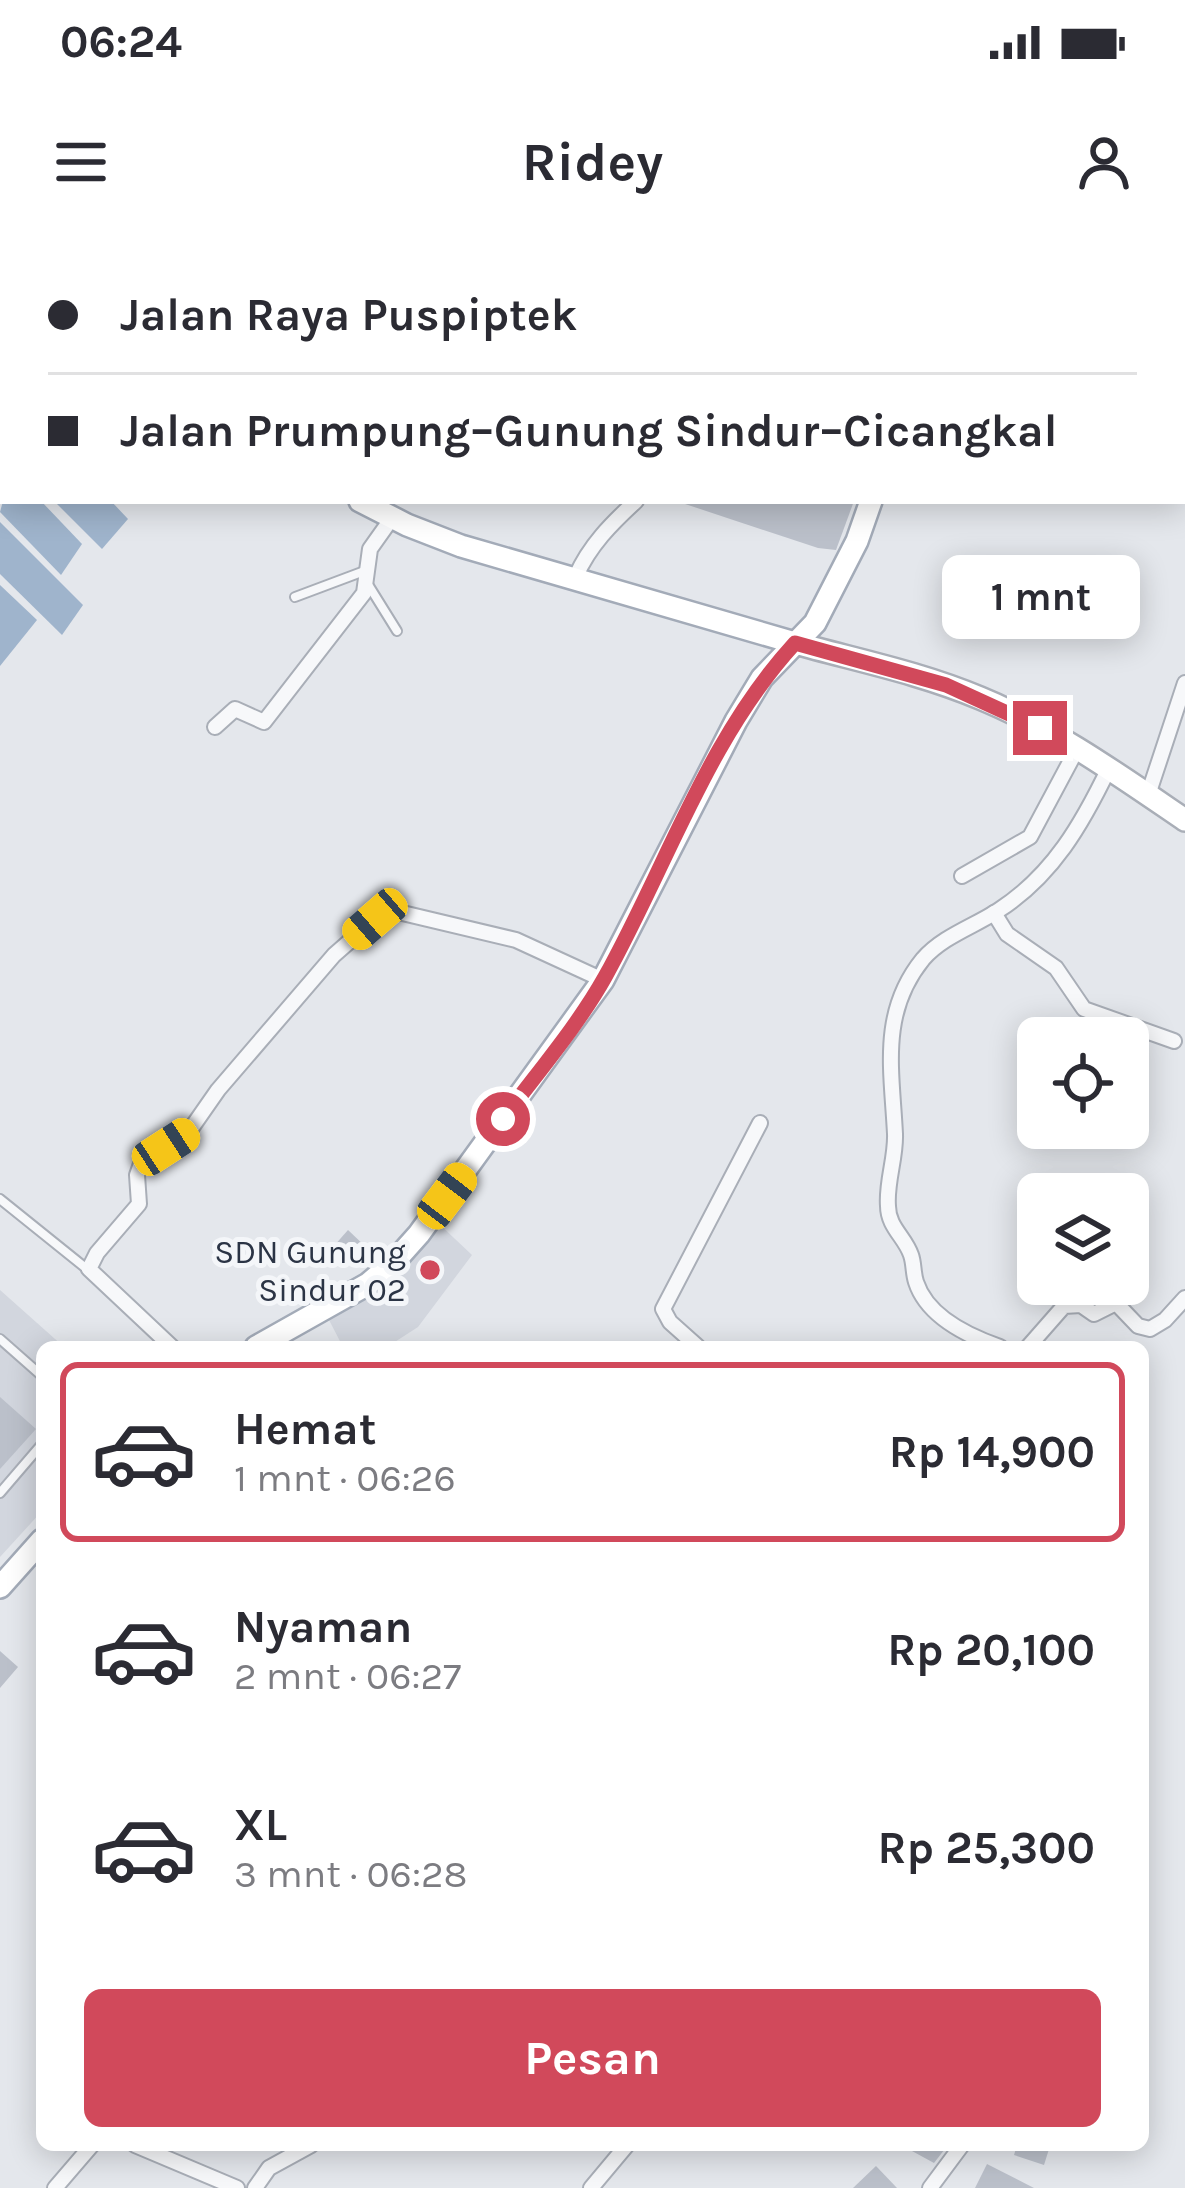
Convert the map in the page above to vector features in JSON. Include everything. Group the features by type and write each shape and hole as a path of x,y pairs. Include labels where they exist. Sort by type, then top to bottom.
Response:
{"main road":[{"path":"366,504 461,546 975,695 1109,768 1185,820"},
{"path":"276,1341 368,1285 394,1262 603,980 736,721 762,678 815,623 871,504"},
{"path":"0,1587 36,1547"}],"street":[{"path":"576,576 606,529 633,504"},
{"path":"215,727 235,710 264,722 324,648 368,577 370,549 392,518"},
{"path":"1148,795 1185,683"},
{"path":"962,876 1030,836 1077,749"},
{"path":"987,1341 955,1326 924,1298 911,1256 892,1224 887,1205 896,1141 888,1055 895,1019 922,960 955,934 1017,898 1069,842 1109,768"},
{"path":"165,1341 88,1270 139,1204 136,1185 142,1161 188,1133 218,1090 334,955 382,914 394,911 516,940 603,980"},
{"path":"994,913 1007,934 1056,968 1084,1009 1174,1042"},
{"path":"691,1341 663,1310 760,1123"},
{"path":"1033,1341 1064,1306 1081,1305 1094,1314 1116,1303 1138,1326 1150,1329 1185,1298"},
{"path":"55,2188 87,2151"},
{"path":"149,2151 237,2188"},
{"path":"255,2188 269,2168 300,2151"},
{"path":"591,2188 622,2151"},
{"path":"930,2188 958,2151"}],"lane":[{"path":"296,597 368,577 397,631"},
{"path":"0,1198 88,1270"},
{"path":"0,1339 36,1371"},
{"path":"0,1493 36,1451"}],"shaded area":[{"name":"SDN Gunung Sindur 02","path":"437,1222 472,1255 418,1327 396,1341 340,1341 328,1318 387,1286"},
{"path":"0,1290 57,1341 36,1341 36,1518 0,1557"}],"water":[{"path":"2,504 44,504 82,544 61,575 0,512"},
{"path":"57,504 114,504 128,519 102,549"},
{"path":"0,522 83,605 62,635 0,574"},
{"path":"0,585 37,620 0,666"}],"building":[{"path":"685,504 853,504 836,550"},
{"path":"348,1230 367,1248 351,1264 333,1247"},
{"path":"0,1397 36,1429 0,1469"},
{"path":"0,1651 18,1667 0,1688"},
{"path":"912,2151 943,2151 934,2163"},
{"path":"1015,2151 1048,2151 1044,2165 1014,2155"},
{"path":"987,2164 1034,2188 975,2188"},
{"path":"876,2166 897,2188 853,2188"}],"place":[{"name":"SDN Gunung Sindur 02","path":"430,1270"}],"route":[{"path":"503,1119 603,980 736,721 762,678 795,643 946,685 1040,728"}]}
